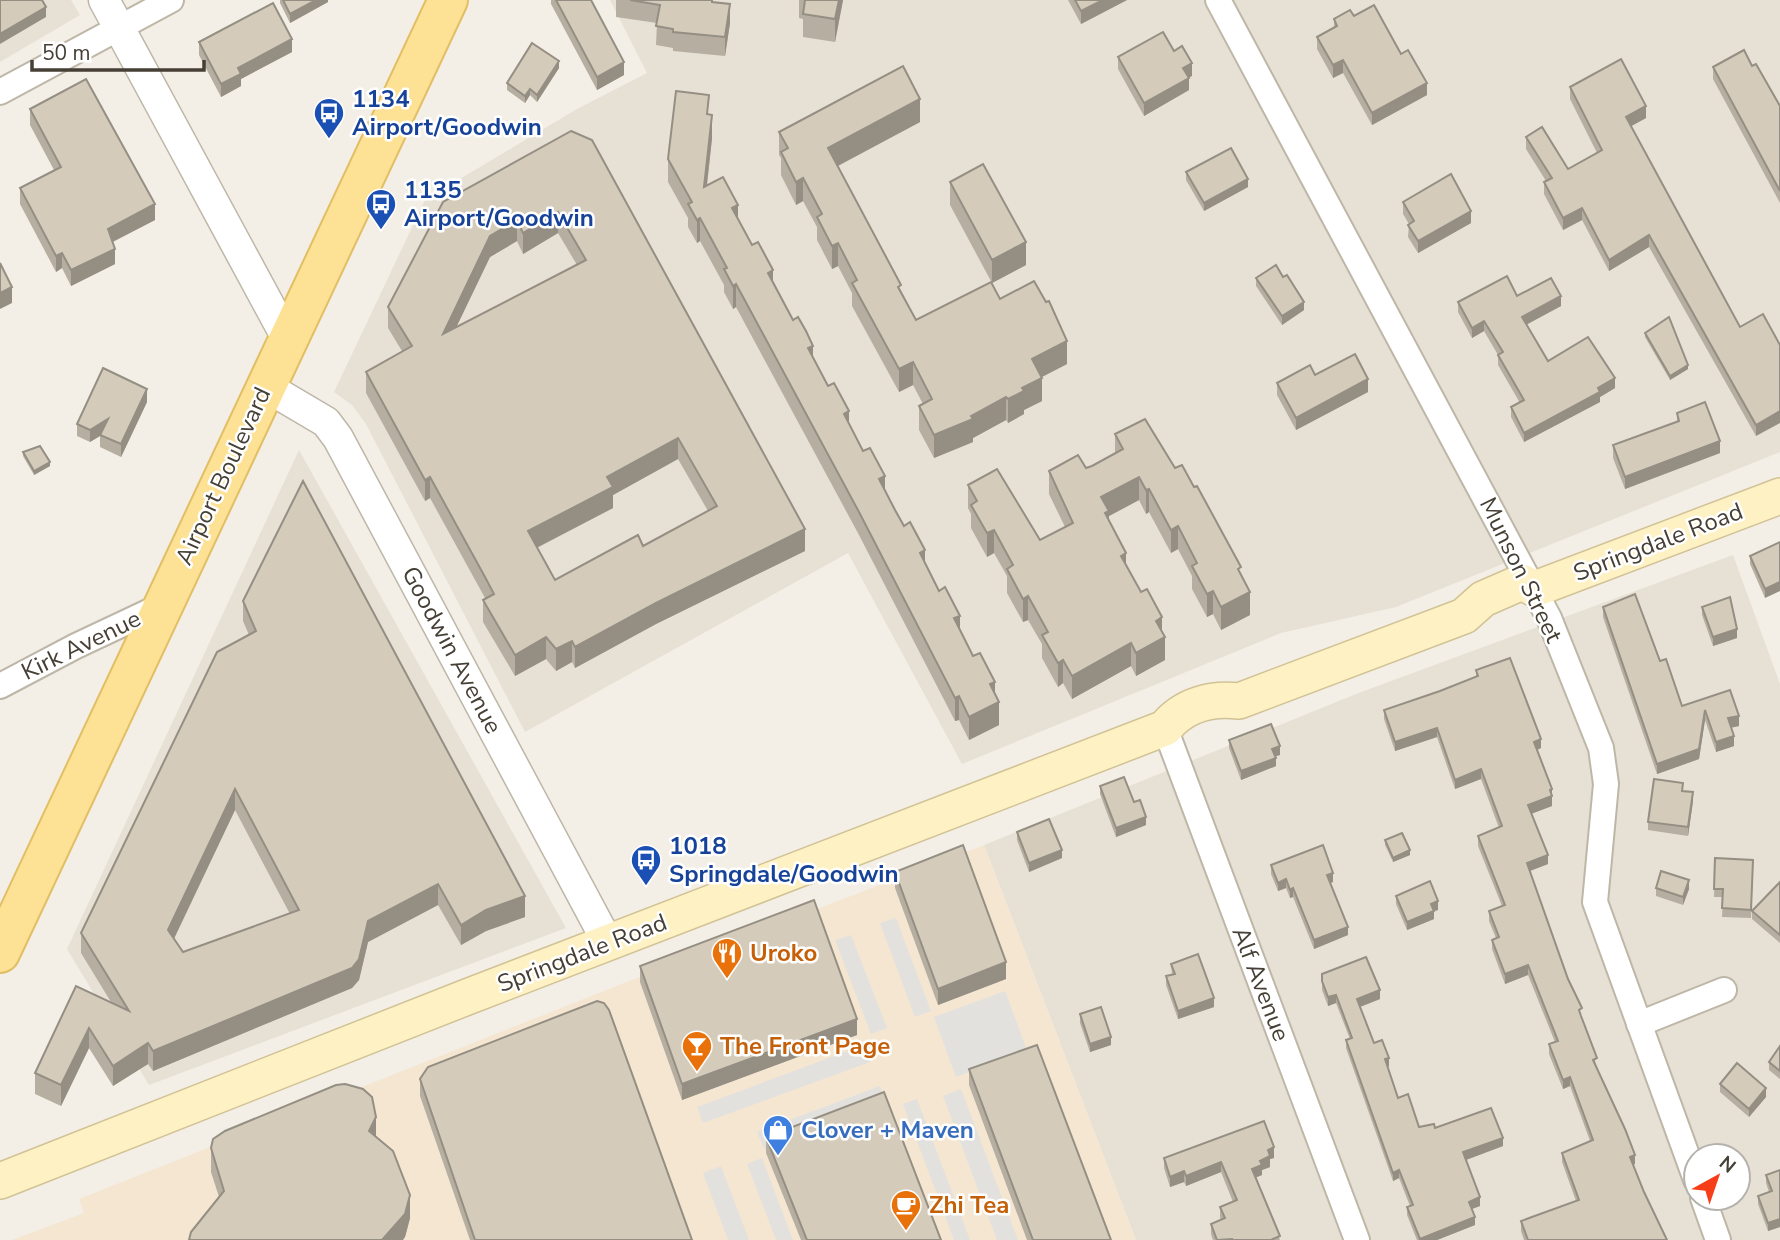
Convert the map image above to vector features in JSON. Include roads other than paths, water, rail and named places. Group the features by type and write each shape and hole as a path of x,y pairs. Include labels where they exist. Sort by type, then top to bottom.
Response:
{"main road":[{"name":"Airport Boulevard","path":"0,953 448,0"},
{"name":"Springdale Road","path":"0,1181 608,943 1166,729 1176,714 1217,699 1239,701 1465,615 1483,599 1522,582 1535,589 1780,496"}],"street":[{"path":"104,0 288,340"},
{"path":"0,92 171,0"},
{"name":"Munson Street","path":"1218,0 1535,589 1601,748 1605,784 1595,902 1682,1142"},
{"name":"Goodwin Avenue","path":"265,386 326,422 338,438 608,943"},
{"name":"Kirk Avenue","path":"0,686 163,605"},
{"name":"Alf Avenue","path":"1166,729 1357,1240"},
{"path":"1639,1024 1724,990"},
{"path":"1708,1212 1718,1240"}],"place":[{"name":"1134 Airport/Goodwin","path":"329,140"},
{"name":"1135 Airport/Goodwin","path":"381,231"},
{"name":"1018 Springdale/Goodwin","path":"646,887"},
{"name":"Uroko","path":"727,980"},
{"name":"The Front Page","path":"697,1073"},
{"name":"Clover + Maven","path":"778,1157"},
{"name":"Zhi Tea","path":"906,1232"}]}
